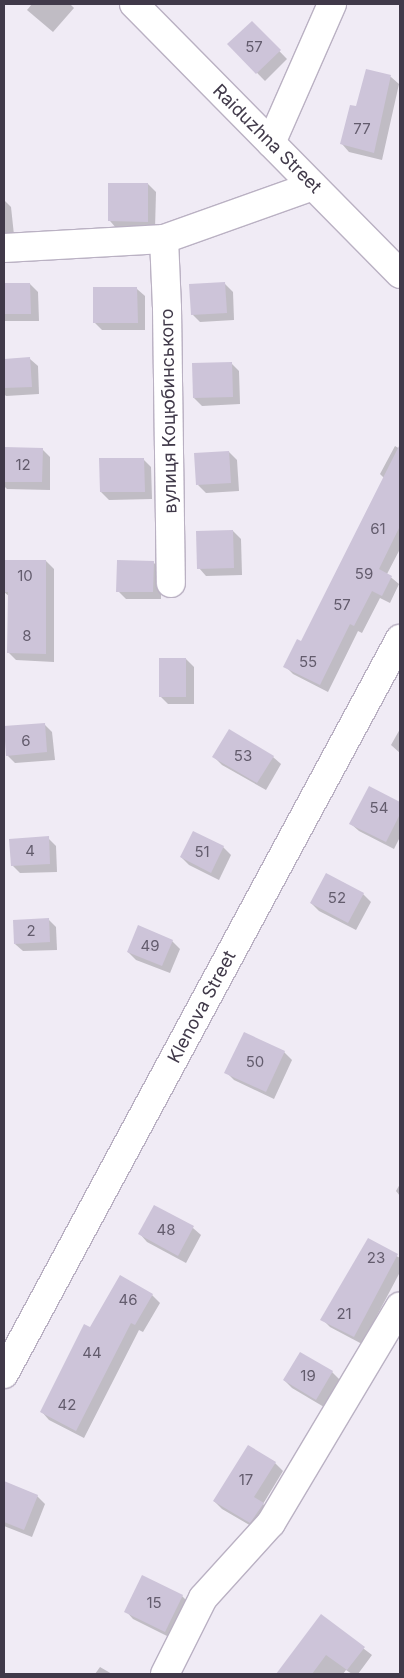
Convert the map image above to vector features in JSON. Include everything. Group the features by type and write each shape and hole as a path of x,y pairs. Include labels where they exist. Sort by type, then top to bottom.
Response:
{"street":[{"name":"Raiduzhna Street","path":"134,4 400,274"},
{"path":"271,143 332,4"},
{"path":"4,248 164,239 313,186"},
{"name":"вулиця Коцюбинського","path":"164,239 168,308 171,584"},
{"name":"Klenova Street","path":"4,1374 400,639"},
{"path":"165,1674 203,1598 271,1523 400,1308"}],"building":[{"path":"252,21 281,50 256,74 227,44"},
{"path":"366,69 391,75 374,153 340,144 350,105 356,106"},
{"path":"108,183 148,183 148,222 108,221"},
{"path":"225,282 227,313 191,315 189,284"},
{"path":"4,283 30,283 31,314 4,314"},
{"path":"93,287 137,287 138,323 93,323"},
{"path":"30,357 32,387 4,388 4,359"},
{"path":"232,362 233,397 193,398 192,363"},
{"path":"400,444 400,526 379,569 392,576 382,596 372,591 354,626 350,624 320,685 283,667 297,639 301,641"},
{"path":"4,447 43,448 42,482 4,482"},
{"path":"229,451 231,483 196,485 194,453"},
{"path":"99,458 144,458 145,492 100,492"},
{"path":"233,530 234,568 197,569 196,531"},
{"path":"4,560 46,560 46,654 7,653 8,592 4,592"},
{"path":"117,560 154,561 153,592 116,592"},
{"path":"159,658 186,658 186,697 159,697"},
{"path":"45,723 47,752 6,756 4,726"},
{"path":"229,729 274,756 257,783 212,757"},
{"path":"369,786 400,802 400,814 386,842 349,824"},
{"path":"193,831 224,846 211,873 180,857"},
{"path":"49,836 50,864 11,866 9,839"},
{"path":"326,873 364,893 348,923 310,903"},
{"path":"49,918 50,942 14,944 13,920"},
{"path":"138,925 173,940 162,966 127,952"},
{"path":"244,1032 285,1051 266,1092 224,1073"},
{"path":"154,1205 194,1226 178,1256 138,1234"},
{"path":"368,1238 398,1254 354,1337 320,1320"},
{"path":"120,1275 153,1294 135,1325 131,1323 76,1431 40,1412 84,1324 90,1327"},
{"path":"300,1352 333,1371 316,1400 283,1380"},
{"path":"248,1445 276,1462 254,1497 264,1503 250,1523 213,1501"},
{"path":"4,1481 38,1495 24,1530 4,1522"},
{"path":"142,1575 183,1595 165,1632 124,1612"},
{"path":"321,1614 365,1647 347,1670 326,1655 312,1674 276,1674"}]}
